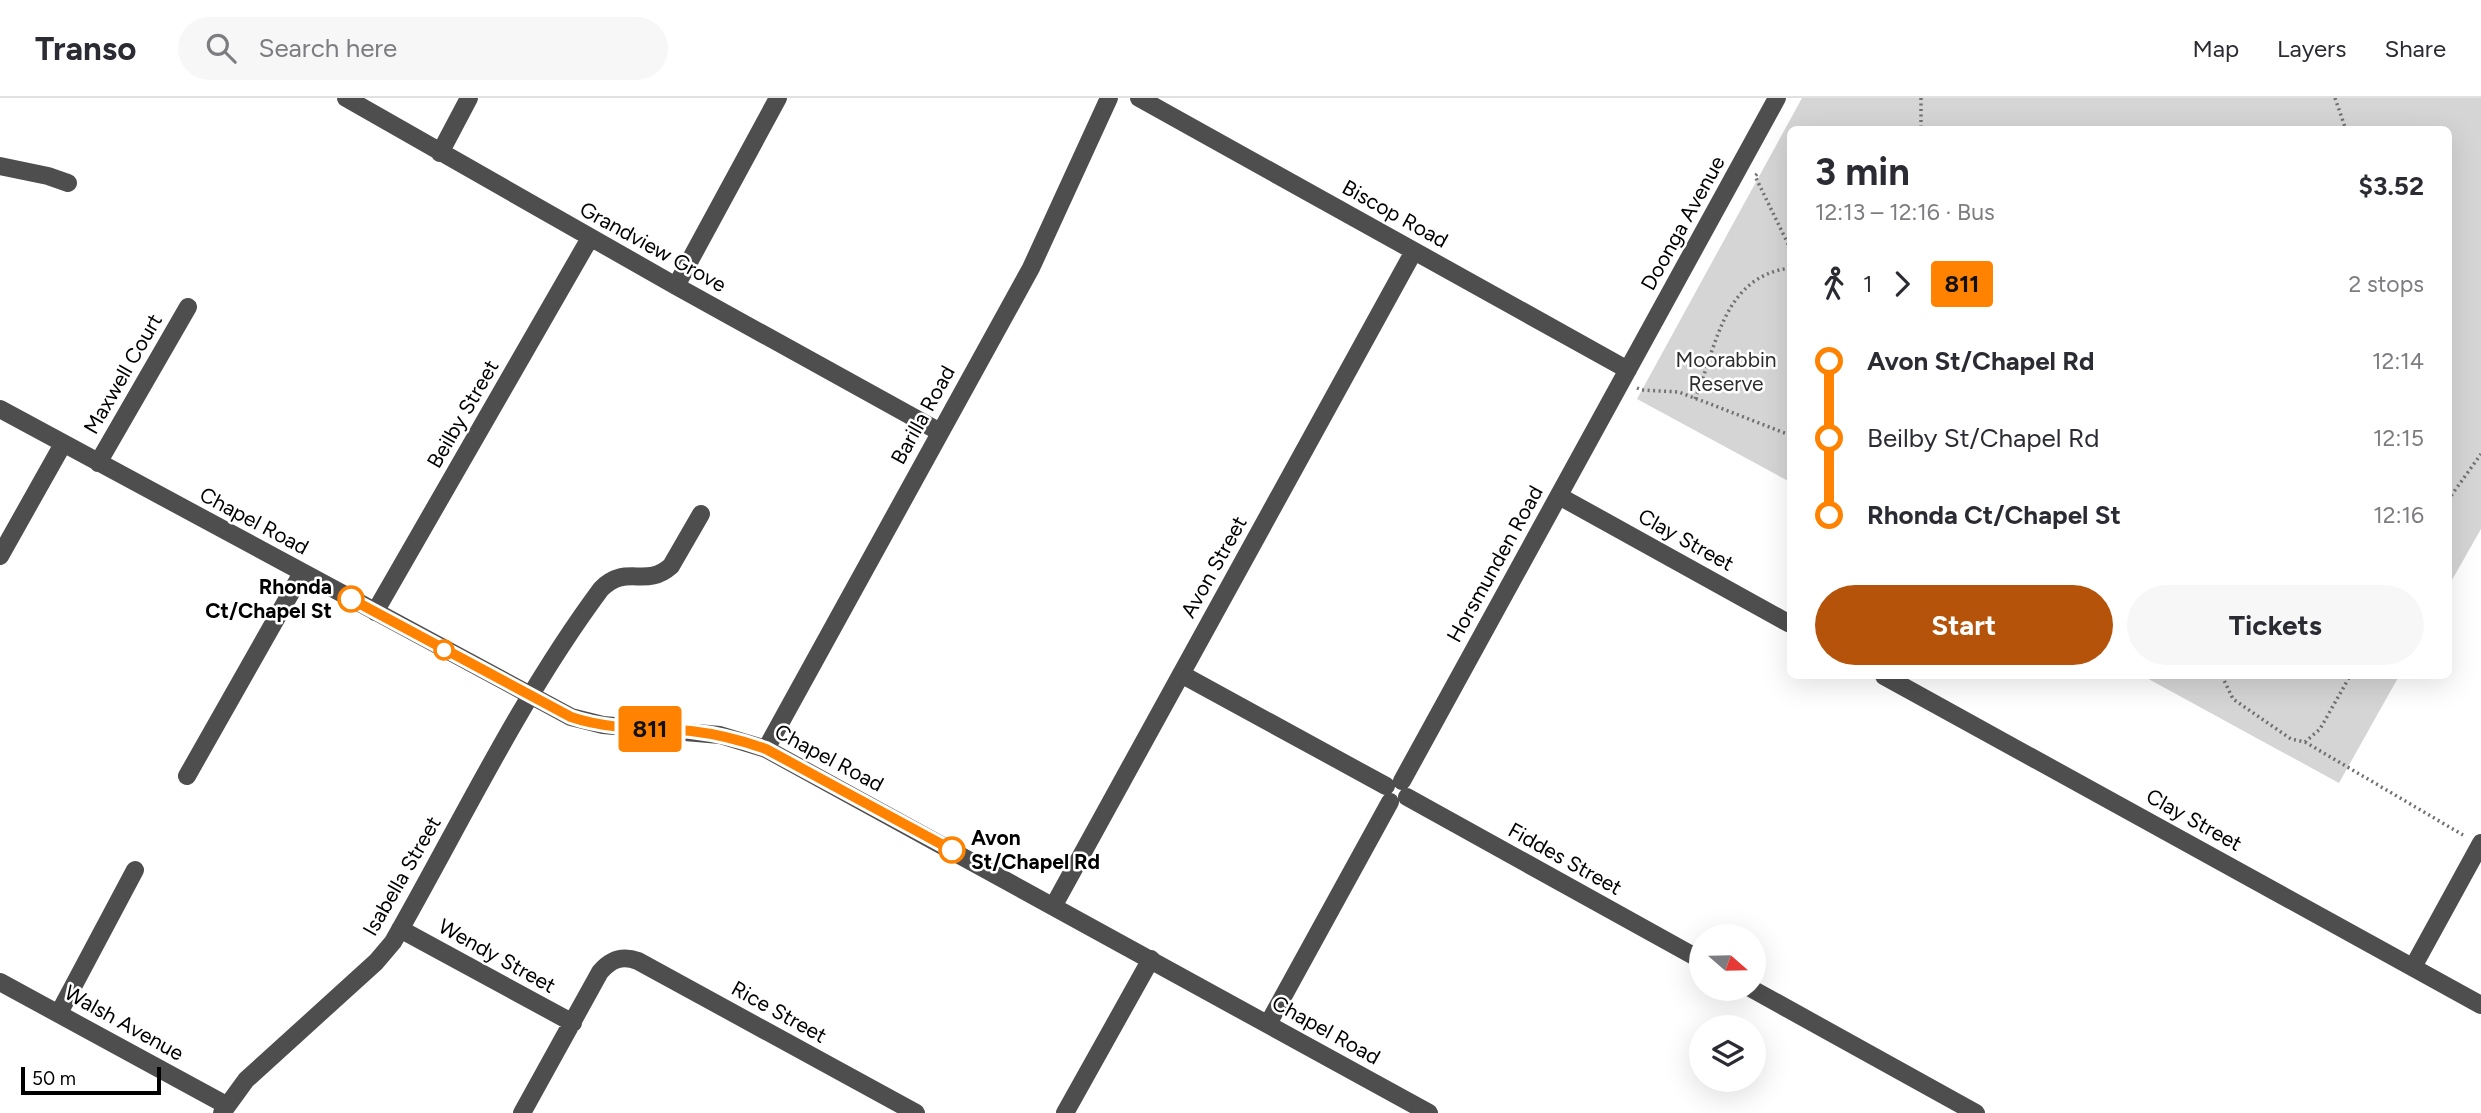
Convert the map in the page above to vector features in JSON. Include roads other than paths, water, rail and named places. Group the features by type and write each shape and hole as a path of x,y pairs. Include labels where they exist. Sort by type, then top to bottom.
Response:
{"street":[{"name":"Grandview Grove","path":"346,98 676,286 940,432"},
{"path":"440,153 469,98"},
{"path":"676,286 778,98"},
{"path":"1111,98 1120,98"},
{"name":"Barilla Road","path":"766,749 1049,232 1111,98"},
{"name":"Biscop Road","path":"1139,98 1414,251 1625,375"},
{"name":"Doonga Avenue","path":"1625,375 1775,99"},
{"path":"0,166 68,183"},
{"name":"Beilby Street","path":"375,612 590,237"},
{"name":"Avon Street","path":"1054,905 1414,251"},
{"name":"Maxwell Court","path":"98,463 188,307"},
{"name":"Horsmunden Road","path":"1268,1024 1625,375"},
{"name":"Chapel Road","path":"0,410 530,696 587,722 720,735 766,749 1268,1024 1406,1107 1429,1113"},
{"path":"0,556 63,444"},
{"name":"Clay Street","path":"1559,496 1787,622"},
{"name":"Isabella Street","path":"224,1109 246,1080 376,962 400,929 530,696 558,650 601,589 619,576 647,577 664,572 671,566 701,514"},
{"path":"187,776 302,573"},
{"name":"Fiddes Street","path":"1181,674 1689,953"},
{"name":"Clay Street","path":"1889,679 2481,1005"},
{"path":"2413,967 2481,843"},
{"path":"59,1013 135,870"},
{"name":"Wendy Street","path":"400,929 573,1023"},
{"name":"Rice Street","path":"573,1023 600,972 618,958 638,961 916,1113"},
{"path":"1065,1113 1151,959"},
{"name":"Walsh Avenue","path":"0,982 59,1013 224,1109"},
{"path":"1766,997 1976,1113"},
{"path":"523,1113 573,1023"}],"place":[{"name":"Rhonda Ct/Chapel St","path":"351,599"},
{"name":"Avon St/Chapel Rd","path":"952,850"}],"park label":[{"name":"Moorabbin Reserve","path":"1726,372"}]}
